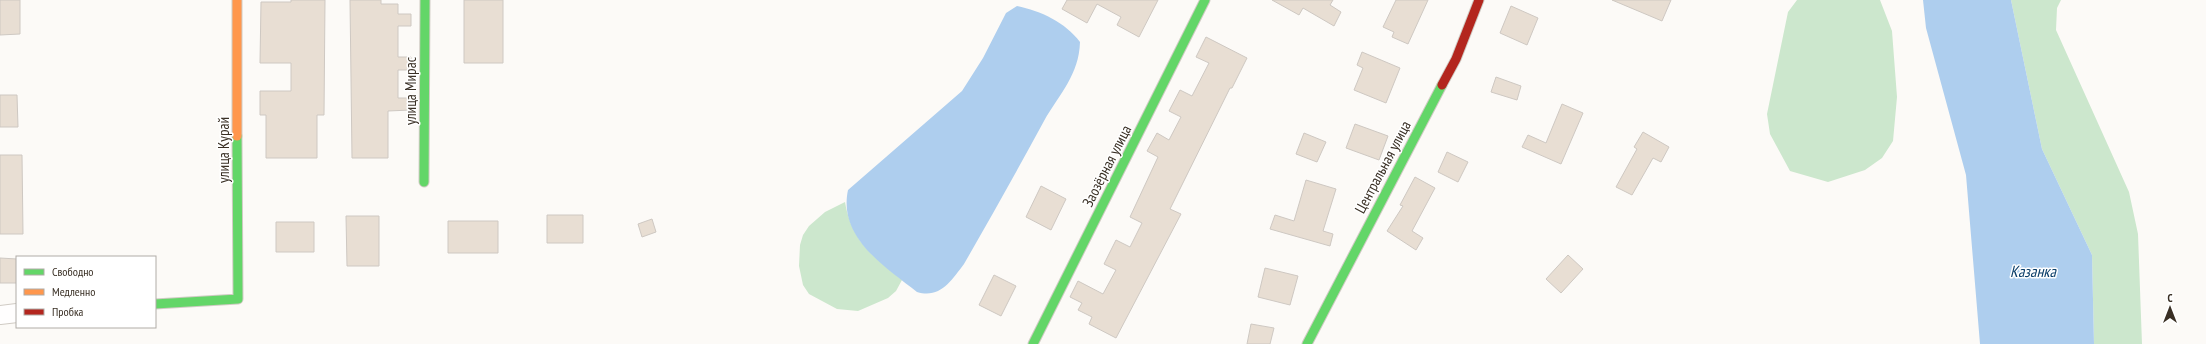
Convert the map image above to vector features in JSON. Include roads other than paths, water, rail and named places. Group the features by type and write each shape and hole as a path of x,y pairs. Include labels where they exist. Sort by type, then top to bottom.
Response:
{"street":[{"name":"улица Курай","path":"156,304 238,300 237,0"},
{"name":"улица Мирас","path":"424,182 425,0"},
{"name":"Заозёрная улица","path":"1033,344 1205,0"},
{"name":"Центральная улица","path":"1307,344 1456,59 1479,0"},
{"path":"0,315 16,313"}],"water":[{"name":"Казанка","path":"1923,0 2011,0 2042,149 2092,255 2094,344 1980,344 1966,175 1926,28"},
{"path":"1017,6 1052,18 1074,35 1080,42 1076,64 1068,83 1044,121 964,264 954,277 939,291 925,294 917,292 878,261 866,249 857,236 850,222 847,207 848,190 962,91 983,58 1006,13"}]}
